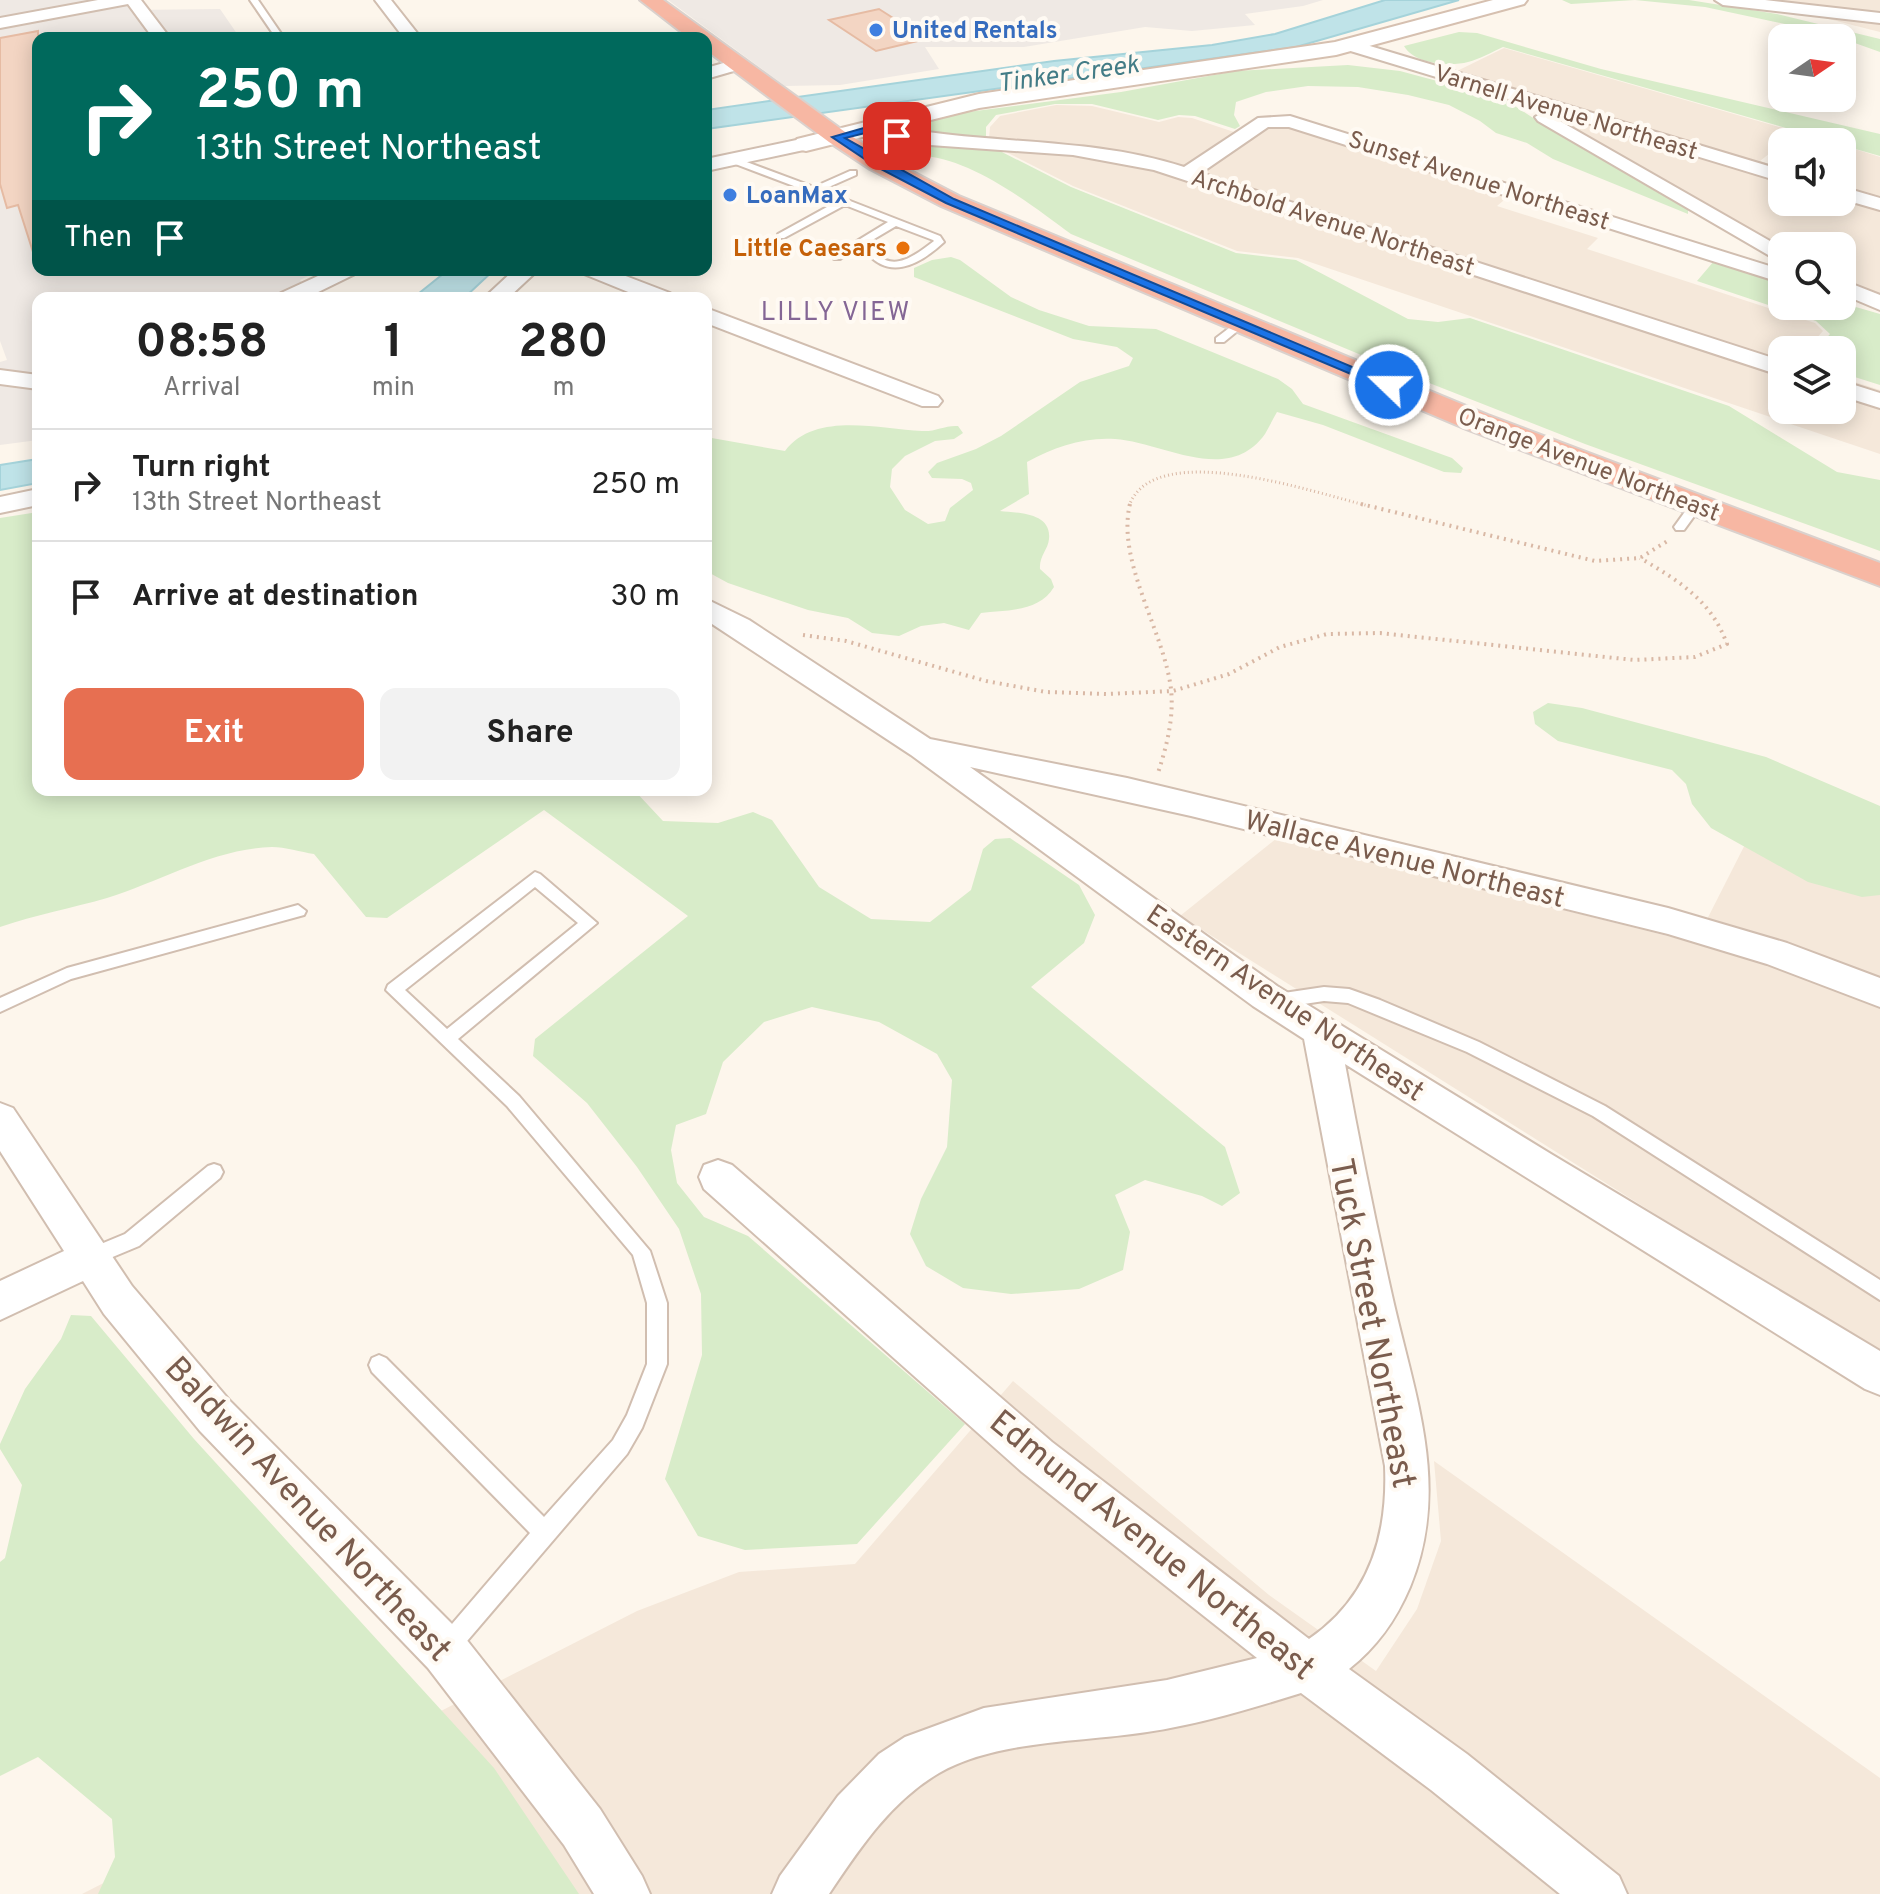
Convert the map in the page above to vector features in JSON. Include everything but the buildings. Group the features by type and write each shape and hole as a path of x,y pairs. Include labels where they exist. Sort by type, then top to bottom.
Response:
{"highway":[{"name":"Orange Avenue Northeast","path":"650,0 694,32"},
{"path":"630,11 654,29"},
{"name":"Orange Avenue Northeast","path":"712,45 771,88 803,129 853,173 920,210 1231,332"},
{"name":"Orange Avenue Northeast","path":"712,75 803,129 950,201 1467,444 1880,575"},
{"name":"Orange Avenue Northeast","path":"1688,516 1880,604"}],"street":[{"path":"0,23 124,0"},
{"path":"133,0 157,32"},
{"path":"383,0 408,32"},
{"path":"712,164 733,160 803,129 874,128 979,101 1350,45 1517,0"},
{"path":"1731,1 1880,18"},
{"path":"1731,1 1880,36"},
{"name":"Varnell Avenue Northeast","path":"1350,45 1768,172"},
{"path":"712,71 738,64"},
{"path":"1513,96 1567,133 1768,249"},
{"name":"Sunset Avenue Northeast","path":"1186,174 1264,122 1290,121 1768,273"},
{"name":"Archbold Avenue Northeast","path":"874,128 916,138 1106,153 1186,174 1768,364"},
{"path":"1856,197 1880,204"},
{"path":"302,292 335,276"},
{"path":"502,292 520,276"},
{"path":"606,276 647,292"},
{"path":"1856,293 1880,305"},
{"path":"1856,299 1880,305"},
{"path":"712,317 930,401"},
{"path":"0,377 32,381"},
{"path":"1856,393 1880,401"},
{"path":"0,505 32,498"},
{"name":"Eastern Avenue Northeast","path":"712,611 922,748 1275,1002 1537,1166 1880,1374"},
{"name":"Wallace Avenue Northeast","path":"922,748 1018,764 1694,929 1785,955 1880,993"},
{"name":"Tuck Street Northeast","path":"798,1894 856,1810 900,1770 949,1744 1017,1724 1147,1708 1224,1694 1306,1667 1317,1662 1359,1628 1387,1591 1398,1562 1408,1512 1407,1461 1344,1166 1320,1029"},
{"name":"Baldwin Avenue Northeast","path":"0,1119 118,1300 215,1416 445,1651 582,1827 624,1894"},
{"name":"Edmund Avenue Northeast","path":"718,1177 1037,1457 1306,1667 1449,1772 1601,1894"},
{"path":"0,1301 90,1258"}],"lane":[{"path":"254,0 276,32"},
{"path":"733,160 897,221 937,238 939,242 907,264 895,265 878,260 864,241"},
{"path":"813,191 853,173"},
{"path":"781,236 844,202"},
{"path":"837,257 897,221"},
{"path":"445,1651 620,1447 635,1421 657,1364 657,1303 641,1251 513,1101 446,1039 394,990 535,878 589,923 446,1039"},
{"path":"0,1005 67,974 298,911"},
{"path":"1275,1002 1324,994 1349,996 1459,1041 1559,1088 1880,1291"},
{"path":"90,1258 132,1240 214,1172"},
{"path":"379,1365 544,1532"}],"path":[{"path":"1149,795 1172,722 1173,691 1163,645 1133,557 1127,510 1135,493 1145,484 1189,472 1212,472 1269,482 1595,561 1640,558 1667,542 1688,516"},
{"path":"800,634 846,641 936,668 1046,692 1173,691 1229,674 1280,647 1327,634 1395,634 1634,660 1695,657 1727,644 1721,620 1697,593 1640,558"}],"shaded area":[{"path":"0,0 122,0 130,10 220,9 236,32 32,32 32,276 308,276 300,280 310,292 32,292 32,441 0,445 0,362 7,360 0,341"},
{"path":"668,0 1323,0 1245,14 1255,25 1192,31 1145,27 1024,47 925,47 939,69 840,85 785,86"},
{"path":"1748,0 1880,0 1880,32 1856,24"},
{"path":"1504,48 1783,128 1768,128 1768,155 1760,161 1768,164 1768,216 1856,216 1856,149 1880,157 1880,297 1856,286 1856,232 1768,232 1768,240 1576,130 1557,114 1545,98 1457,71"},
{"path":"1056,105 1092,106 1159,122 1178,117 1192,118 1252,138 1263,130 1284,125 1510,195 1497,206 1598,238 1587,249 1768,308 1768,320 1806,320 1815,323 1823,331 1819,336 1768,336 1768,416 1298,258 1237,251 1073,186 1004,151 989,138 990,127 1000,116"},
{"path":"1856,382 1880,390 1880,454 1791,424 1856,424"},
{"path":"1762,811 1880,842 1880,1352 1180,916 1277,838 1695,943"},
{"path":"1013,1381 1269,1595 1376,1671 1417,1609 1441,1541 1434,1461 1880,1778 1880,1894 82,1894 637,1611 739,1572 855,1564"}],"green space":[{"path":"1562,0 1635,0 1571,4"},
{"path":"1635,0 1689,0 1818,24 1785,24 1705,7"},
{"path":"1459,32 1477,33 1601,69 1768,108 1768,112 1786,112 1854,128 1786,128 1503,47 1472,61 1452,64 1433,63 1416,57 1404,46"},
{"path":"1856,33 1880,39 1880,52 1856,43"},
{"path":"1348,65 1400,71 1504,99 1688,210 1688,214 1553,159 1527,143 1496,133 1449,105 1358,87 1308,86 1266,92 1236,102 1234,115 1240,126 1235,129 1195,116 1179,115 1158,120 1092,104 1055,104 996,115 986,127 986,138 911,131 910,127 968,112 1121,92 1236,71"},
{"path":"1856,128 1880,134 1880,156 1856,149"},
{"path":"921,143 998,150 1071,187 1236,253 1296,260 1408,319 1438,322 1470,318 1729,406 1837,472 1880,480 1880,551 1585,444 1414,377 1071,234 979,173 938,158 919,156"},
{"path":"951,257 960,260 1011,297 1039,310 1089,326 1156,329 1278,379 1292,389 1303,404 1452,458 1463,468 1461,473 1444,472 1323,425 1277,412 1265,434 1250,449 1233,457 1194,457 1115,439 1070,444 1027,462 1029,494 1000,511 1032,516 1045,524 1049,539 1040,569 1051,579 1054,587 1048,595 1031,605 981,613 969,630 944,623 921,626 899,636 872,633 848,618 808,610 728,583 712,574 712,438 785,451 813,431 830,427 849,425 927,431 958,426 963,433 954,439 935,441 905,456 892,469 890,487 905,510 928,524 945,521 950,508 973,490 971,483 962,479 932,478 928,472 937,463 1001,436 1080,382 1129,366 1133,358 1117,347 1073,339 914,277 914,268 932,260"},
{"path":"1714,261 1768,278 1768,305 1697,281"},
{"path":"1856,307 1880,314 1880,385 1856,377 1856,336 1828,336 1830,334 1813,320 1856,320"},
{"path":"32,513 32,796 640,796 663,821 718,823 753,812 772,820 819,887 871,919 930,922 971,890 983,849 995,839 1010,838 1079,885 1095,915 1084,943 1031,987 1225,1147 1240,1193 1222,1206 1202,1196 1145,1180 1115,1195 1130,1232 1123,1270 1079,1289 1011,1294 963,1288 926,1266 910,1234 921,1199 947,1147 952,1080 937,1054 879,1022 812,1007 764,1022 723,1062 706,1114 676,1125 671,1150 677,1183 704,1217 748,1236 965,1424 857,1544 745,1550 698,1536 665,1479 702,1355 701,1294 679,1229 637,1167 587,1103 533,1056 535,1039 688,916 544,810 387,918 366,917 314,854 272,847 229,853 107,898 0,927 0,518"},
{"path":"1548,703 1582,708 1766,757 1880,806 1880,895 1862,897 1808,882 1711,828 1692,804 1686,784 1672,770 1558,741 1535,724 1533,712"},
{"path":"71,1315 91,1316 194,1439 494,1768 579,1894 98,1894 115,1857 112,1819 38,1757 0,1776 0,1562 5,1558 22,1485 0,1444 25,1389 61,1339"}],"water":[{"name":"Tinker Creek","path":"1385,0 1459,0 1296,47 712,128 712,109 1054,61 1212,45 1275,34"},
{"path":"440,276 488,276 470,292 420,292"},
{"path":"32,460 32,484 0,490 0,465"}],"place":[{"name":"United Rentals","path":"876,30"},
{"name":"LoanMax","path":"730,195"},
{"name":"Little Caesars","path":"903,248"}],"district":[{"name":"LILLY VIEW","path":"836,311"}],"route":[{"path":"897,136 874,128 837,137 879,164 950,201 1389,385"}]}
